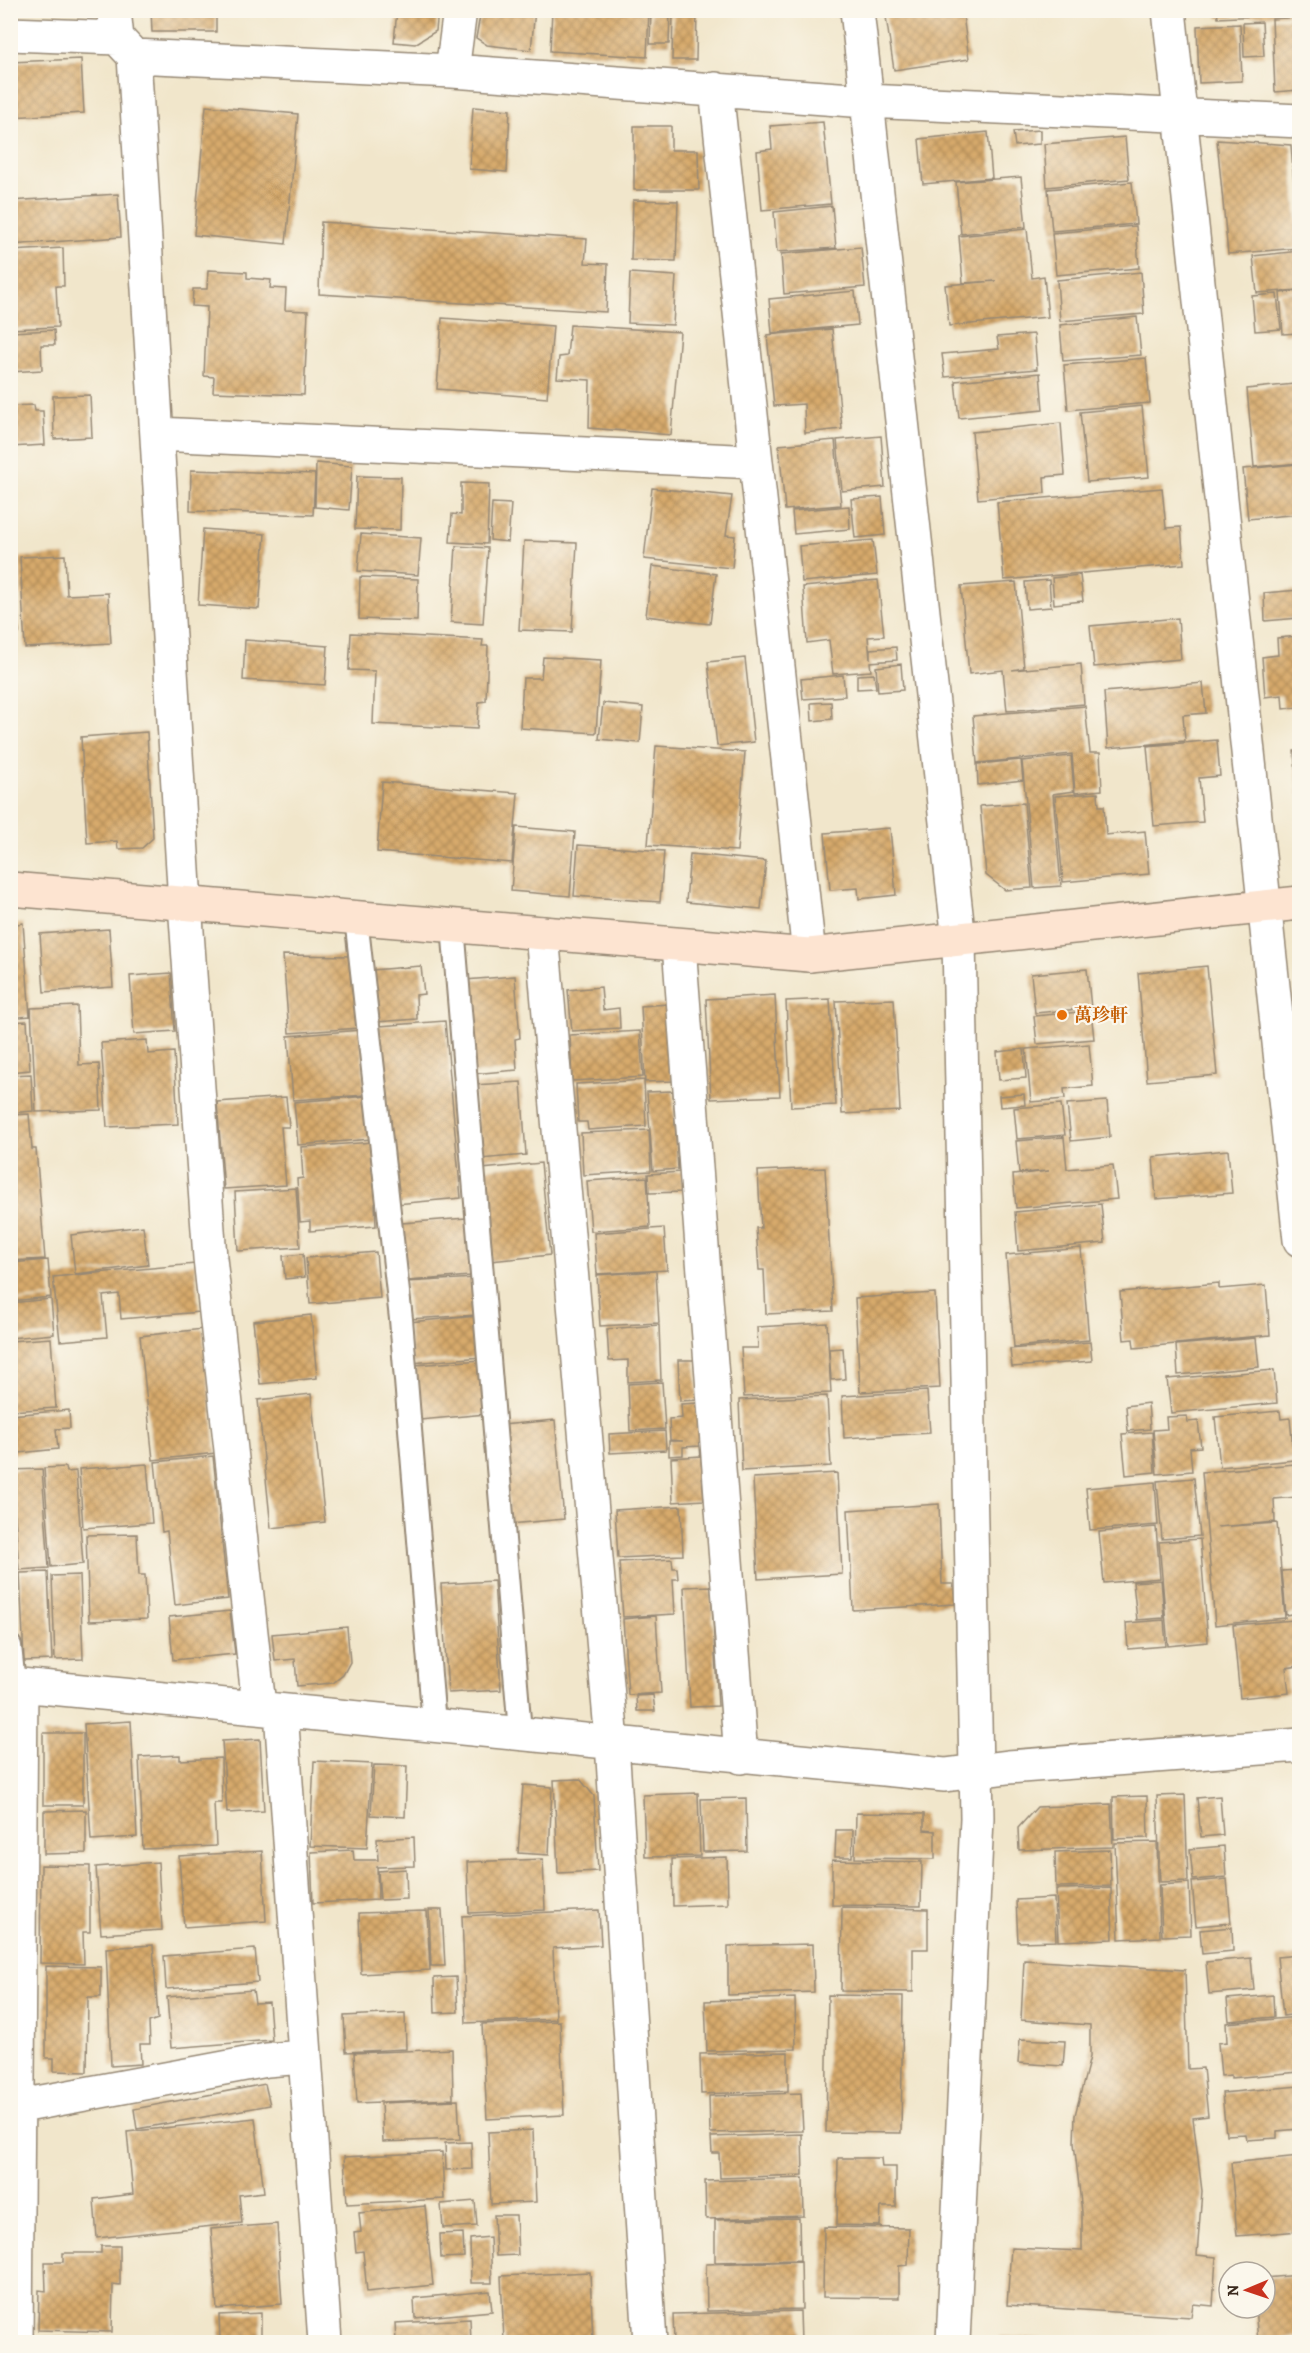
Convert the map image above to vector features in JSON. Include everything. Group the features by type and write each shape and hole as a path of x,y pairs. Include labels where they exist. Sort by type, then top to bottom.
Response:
{"street":[{"path":"452,71 460,10"},
{"path":"856,10 959,941 977,1771 953,2343"},
{"path":"1168,10 1299,1240"},
{"path":"10,34 122,35 452,71 866,101 1299,121"},
{"path":"122,35 158,434 185,903 210,1258 270,1708 303,2057 325,2343"},
{"path":"716,89 809,955"},
{"path":"158,434 756,462"},
{"path":"10,889 809,955 959,941 1299,903"},
{"path":"542,933 612,1743 650,2343"},
{"path":"678,945 741,1756"},
{"path":"16,2343 15,1684 945,1775 1299,1745"},
{"path":"14,2107 256,2062 303,2057"}],"lane":[{"path":"356,918 401,1319 434,1724"},
{"path":"453,926 520,1732"},
{"path":"10,1646 15,1684"}],"building":[{"path":"151,10 216,10 216,32 152,32"},
{"path":"397,10 438,10 436,31 415,44 394,42"},
{"path":"481,10 535,10 531,50 487,45 476,38"},
{"path":"552,10 649,10 647,57 550,51"},
{"path":"651,10 670,10 669,44 650,44"},
{"path":"673,10 697,10 696,60 672,60"},
{"path":"885,10 985,10 985,12 963,15 969,59 894,70"},
{"path":"1217,10 1299,10 1299,14 1218,18"},
{"path":"1299,17 1299,90 1275,92 1272,19"},
{"path":"1262,22 1264,56 1244,57 1243,23"},
{"path":"1240,24 1242,81 1199,83 1197,26"},
{"path":"81,59 84,113 10,117 10,62"},
{"path":"206,106 298,114 286,244 194,235"},
{"path":"473,107 510,110 507,172 469,169"},
{"path":"823,122 831,204 762,210 757,151 772,149 770,126"},
{"path":"634,126 671,126 671,150 698,150 699,190 634,190"},
{"path":"1040,130 1040,144 1015,146 1013,132"},
{"path":"988,132 992,178 923,184 919,139"},
{"path":"1125,137 1129,179 1047,187 1044,144"},
{"path":"1217,140 1291,145 1299,248 1228,254"},
{"path":"1021,177 1026,227 961,234 956,182"},
{"path":"1132,182 1136,224 1052,231 1048,189"},
{"path":"118,194 121,237 10,245 10,201"},
{"path":"633,200 678,201 676,261 631,260"},
{"path":"832,206 836,248 777,252 774,212"},
{"path":"321,222 587,239 585,263 608,264 606,312 319,294"},
{"path":"1136,226 1139,268 1056,275 1052,233"},
{"path":"1027,229 1032,278 1044,276 1048,317 949,326 945,285 996,281 963,283 959,236"},
{"path":"861,247 865,287 784,294 781,254"},
{"path":"63,248 64,286 56,286 58,327 10,329 10,251"},
{"path":"1299,251 1299,290 1257,293 1253,256"},
{"path":"208,270 247,272 247,278 271,280 270,288 286,289 285,310 308,311 304,395 213,392 214,377 204,376 207,307 192,306 193,289 207,289"},
{"path":"1141,272 1144,314 1060,321 1057,280"},
{"path":"630,273 676,276 673,325 628,323"},
{"path":"855,291 858,325 772,333 769,299"},
{"path":"1299,291 1299,333 1283,334 1280,293"},
{"path":"1277,294 1281,329 1255,331 1252,296"},
{"path":"1137,317 1141,355 1063,361 1060,325"},
{"path":"442,318 553,326 547,398 437,389"},
{"path":"570,325 680,332 671,435 589,428 590,380 557,378 559,357 567,356"},
{"path":"832,329 842,429 805,433 804,404 774,406 767,335"},
{"path":"54,330 55,345 41,345 42,370 10,372 10,332"},
{"path":"1034,334 1037,369 945,377 942,354 999,349 997,337"},
{"path":"1146,358 1150,403 1068,410 1064,365"},
{"path":"1040,373 1043,410 959,418 955,381"},
{"path":"1294,384 1299,422 1299,463 1254,467 1247,389"},
{"path":"90,395 92,437 54,439 53,396"},
{"path":"34,405 35,411 43,411 45,445 10,447 10,406"},
{"path":"1142,406 1149,477 1087,482 1080,412"},
{"path":"1061,423 1065,475 1044,477 1045,493 978,499 972,432"},
{"path":"881,436 885,487 842,491 837,440"},
{"path":"835,440 841,505 785,510 779,445"},
{"path":"316,463 352,466 349,510 315,507"},
{"path":"1299,464 1299,514 1248,519 1243,469"},
{"path":"191,470 315,474 313,515 190,511"},
{"path":"357,476 401,477 400,530 355,529"},
{"path":"461,483 489,484 487,544 450,542 452,514 461,515"},
{"path":"652,488 732,496 726,535 735,536 732,568 644,559"},
{"path":"1162,488 1166,528 1181,527 1184,564 1004,580 997,502"},
{"path":"882,497 885,535 855,538 851,499"},
{"path":"492,503 511,504 508,542 490,540"},
{"path":"849,506 850,529 794,534 792,511"},
{"path":"203,529 265,534 259,609 198,605"},
{"path":"361,534 421,538 418,575 358,571"},
{"path":"873,540 877,575 802,582 799,546"},
{"path":"524,541 577,543 572,632 519,630"},
{"path":"456,546 488,548 483,624 451,622"},
{"path":"10,548 19,633 10,633"},
{"path":"65,555 67,595 108,593 111,643 25,648 20,557"},
{"path":"652,566 716,574 710,624 646,616"},
{"path":"1080,575 1083,601 1054,604 1052,578"},
{"path":"360,577 418,579 417,621 359,619"},
{"path":"878,580 884,636 868,637 870,659 870,649 896,647 897,660 870,662 871,671 833,674 829,640 807,643 803,587"},
{"path":"1049,580 1051,607 1027,609 1025,582"},
{"path":"1016,582 1024,668 1012,670 1081,664 1084,704 1007,711 1003,670 969,674 961,586"},
{"path":"1299,590 1299,618 1265,621 1264,593"},
{"path":"1178,618 1181,659 1094,667 1090,626"},
{"path":"351,633 483,640 482,646 488,646 486,701 479,702 477,729 373,724 375,671 349,670"},
{"path":"1299,636 1299,707 1283,709 1282,695 1265,697 1262,657 1278,655 1277,638"},
{"path":"245,640 328,646 325,685 243,680"},
{"path":"543,657 601,660 596,733 520,728 523,678 541,678"},
{"path":"745,658 754,742 717,746 708,662"},
{"path":"901,664 903,690 878,692 876,667"},
{"path":"874,674 876,688 857,689 857,675"},
{"path":"843,675 845,696 803,699 801,679"},
{"path":"1203,683 1206,713 1183,715 1185,741 1108,748 1104,692"},
{"path":"831,702 832,719 812,721 811,703"},
{"path":"603,703 643,707 640,743 599,739"},
{"path":"1085,706 1090,753 1100,753 1102,790 1075,793 1072,754 977,763 973,716"},
{"path":"147,732 153,838 142,848 118,849 117,841 87,843 81,737"},
{"path":"1217,740 1220,776 1199,778 1203,822 1154,826 1147,746"},
{"path":"656,746 745,752 737,851 648,845"},
{"path":"1299,750 1299,794 1298,795 1294,751"},
{"path":"1071,756 1074,791 1053,794 1061,886 1034,888 1022,761"},
{"path":"1021,760 1023,780 978,785 977,764"},
{"path":"382,782 518,793 512,863 377,852"},
{"path":"1098,793 1099,806 1104,806 1106,835 1145,831 1149,874 1063,882 1055,796"},
{"path":"1024,803 1032,888 1005,890 986,875 980,806"},
{"path":"516,827 575,832 570,896 511,891"},
{"path":"890,828 896,895 859,899 858,888 830,890 825,833"},
{"path":"578,845 664,851 660,902 574,896"},
{"path":"690,854 766,861 761,909 686,902"},
{"path":"23,923 30,1016 10,1018 10,925"},
{"path":"109,929 113,987 44,992 40,934"},
{"path":"283,955 354,956 360,1028 289,1033"},
{"path":"421,966 424,994 416,995 417,1019 376,1022 372,970"},
{"path":"1207,966 1217,1075 1147,1081 1138,973"},
{"path":"1087,969 1091,1008 1035,1013 1031,974"},
{"path":"171,973 175,1031 134,1034 130,976"},
{"path":"515,976 520,1038 515,1039 517,1070 472,1074 465,980"},
{"path":"601,987 603,1010 619,1008 620,1028 572,1031 568,990"},
{"path":"775,995 780,1096 711,1099 706,999"},
{"path":"830,999 836,1105 791,1107 786,1001"},
{"path":"894,999 900,1111 842,1114 836,1001"},
{"path":"668,1004 673,1081 645,1082 641,1006"},
{"path":"77,1006 79,1065 99,1064 101,1110 36,1112 31,1008"},
{"path":"1091,1011 1094,1039 1037,1044 1034,1016"},
{"path":"27,1021 30,1070 10,1072 10,1022"},
{"path":"445,1021 461,1198 396,1204 379,1026"},
{"path":"361,1030 365,1095 293,1100 288,1036"},
{"path":"640,1031 643,1077 572,1081 570,1035"},
{"path":"147,1040 148,1054 174,1052 178,1124 107,1127 101,1043"},
{"path":"1089,1044 1093,1086 1064,1089 1065,1099 1031,1102 1026,1049"},
{"path":"1024,1049 1026,1078 999,1080 997,1052"},
{"path":"31,1074 33,1111 10,1113 10,1075"},
{"path":"644,1080 646,1126 588,1130 587,1122 578,1122 576,1084"},
{"path":"521,1082 526,1155 480,1159 474,1085"},
{"path":"673,1091 678,1169 653,1171 647,1092"},
{"path":"1024,1094 1025,1105 1000,1107 999,1096"},
{"path":"369,1096 372,1139 298,1145 294,1102"},
{"path":"286,1097 289,1127 281,1127 286,1185 224,1189 217,1102"},
{"path":"1107,1101 1110,1137 1071,1141 1067,1104"},
{"path":"1061,1104 1065,1135 1017,1139 1014,1108"},
{"path":"29,1114 32,1149 36,1149 45,1259 10,1261 10,1115"},
{"path":"649,1130 651,1171 583,1175 581,1133"},
{"path":"1064,1137 1067,1169 1113,1165 1117,1199 1016,1208 1013,1175 1049,1171 1019,1173 1016,1141"},
{"path":"374,1142 378,1204 375,1204 376,1226 310,1231 310,1221 300,1222 297,1179 303,1178 301,1147"},
{"path":"1228,1150 1232,1193 1156,1199 1153,1157"},
{"path":"541,1163 550,1255 491,1261 482,1169"},
{"path":"825,1168 833,1311 766,1314 764,1270 759,1270 756,1228 761,1228 758,1171"},
{"path":"682,1172 683,1192 649,1193 648,1174"},
{"path":"647,1177 650,1227 591,1231 587,1181"},
{"path":"296,1188 300,1247 238,1251 235,1192"},
{"path":"1101,1204 1105,1243 1018,1251 1015,1212"},
{"path":"466,1218 470,1276 407,1281 402,1223"},
{"path":"143,1226 148,1265 75,1274 71,1235"},
{"path":"664,1228 667,1270 597,1274 594,1233"},
{"path":"1081,1248 1089,1340 1014,1347 1006,1255"},
{"path":"376,1252 380,1298 310,1304 306,1258"},
{"path":"303,1254 305,1277 285,1279 283,1256"},
{"path":"48,1260 51,1297 10,1301 10,1263"},
{"path":"195,1264 199,1312 121,1319 119,1294 103,1296 107,1337 60,1341 53,1277"},
{"path":"656,1271 659,1323 600,1326 597,1275"},
{"path":"476,1278 479,1315 409,1319 406,1282"},
{"path":"1219,1283 1219,1289 1266,1285 1270,1335 1134,1348 1133,1339 1124,1340 1120,1292"},
{"path":"935,1293 940,1388 860,1392 855,1298"},
{"path":"51,1299 54,1334 10,1338 10,1303"},
{"path":"311,1315 317,1378 260,1384 253,1321"},
{"path":"479,1316 482,1357 412,1363 408,1322"},
{"path":"827,1323 831,1393 744,1397 741,1348 758,1348 757,1327"},
{"path":"659,1325 661,1380 628,1382 628,1360 609,1361 607,1329"},
{"path":"203,1329 216,1453 153,1460 140,1336"},
{"path":"51,1338 56,1408 10,1411 10,1341"},
{"path":"1256,1338 1259,1367 1178,1375 1176,1345"},
{"path":"1090,1342 1092,1361 1012,1367 1010,1349"},
{"path":"843,1348 845,1379 831,1380 829,1349"},
{"path":"481,1360 486,1414 420,1420 415,1365"},
{"path":"678,1360 695,1360 698,1400 680,1401"},
{"path":"1274,1370 1277,1403 1171,1413 1167,1379"},
{"path":"662,1382 665,1429 630,1431 628,1384"},
{"path":"927,1391 930,1433 844,1438 842,1396"},
{"path":"311,1394 325,1522 271,1528 258,1400"},
{"path":"827,1396 831,1466 742,1471 739,1400"},
{"path":"698,1403 700,1446 683,1447 683,1455 669,1456 669,1441 683,1441 670,1440 669,1419 682,1418 681,1404"},
{"path":"1148,1403 1150,1429 1128,1431 1126,1406"},
{"path":"69,1410 70,1428 56,1429 58,1449 10,1454 10,1415"},
{"path":"1280,1411 1281,1419 1290,1418 1294,1460 1220,1467 1215,1417"},
{"path":"1187,1416 1188,1422 1198,1421 1201,1447 1190,1448 1192,1471 1157,1474 1153,1430 1167,1429 1166,1417"},
{"path":"555,1420 564,1519 510,1524 502,1425"},
{"path":"665,1431 666,1450 610,1453 609,1434"},
{"path":"1152,1432 1155,1472 1126,1475 1122,1434"},
{"path":"213,1456 228,1599 175,1605 167,1531 162,1532 155,1462"},
{"path":"701,1456 704,1500 673,1502 671,1458"},
{"path":"147,1464 152,1523 83,1528 79,1469"},
{"path":"1295,1464 1298,1497 1274,1499 1275,1522 1217,1527 1277,1523 1285,1618 1215,1625 1202,1472"},
{"path":"66,1467 67,1472 76,1471 83,1564 51,1567 44,1468"},
{"path":"42,1469 49,1568 19,1570 15,1515 12,1515 10,1470"},
{"path":"837,1473 842,1574 758,1579 753,1478"},
{"path":"1194,1478 1200,1536 1162,1539 1157,1481"},
{"path":"1155,1482 1158,1525 1090,1530 1086,1488"},
{"path":"939,1504 942,1584 953,1584 955,1604 853,1610 848,1510"},
{"path":"681,1506 683,1555 618,1558 615,1510"},
{"path":"1156,1527 1160,1578 1104,1583 1099,1532"},
{"path":"137,1534 139,1575 145,1575 147,1619 89,1621 86,1535"},
{"path":"1200,1539 1208,1642 1168,1646 1159,1542"},
{"path":"672,1559 673,1568 677,1568 678,1579 673,1579 675,1614 623,1617 619,1562"},
{"path":"1299,1570 1299,1613 1286,1615 1282,1571"},
{"path":"48,1572 52,1660 24,1661 20,1573"},
{"path":"80,1575 83,1659 55,1660 52,1576"},
{"path":"1161,1580 1164,1618 1137,1620 1133,1582"},
{"path":"494,1581 501,1690 448,1693 441,1584"},
{"path":"711,1586 718,1706 690,1707 684,1587"},
{"path":"230,1611 235,1654 173,1660 169,1617"},
{"path":"656,1616 661,1693 628,1695 623,1619"},
{"path":"1164,1620 1166,1646 1128,1649 1126,1623"},
{"path":"1294,1620 1299,1666 1286,1668 1289,1693 1240,1698 1233,1625"},
{"path":"347,1627 350,1662 343,1675 333,1683 297,1686 295,1659 275,1661 272,1634"},
{"path":"653,1695 655,1711 637,1711 636,1696"},
{"path":"131,1721 137,1837 91,1840 84,1724"},
{"path":"43,1733 83,1733 83,1805 43,1805"},
{"path":"260,1739 264,1811 227,1813 222,1741"},
{"path":"180,1755 180,1760 221,1758 222,1803 214,1803 216,1846 143,1849 139,1757"},
{"path":"314,1761 372,1764 367,1848 310,1846"},
{"path":"374,1765 407,1766 405,1817 371,1815"},
{"path":"580,1779 594,1796 598,1871 558,1873 554,1780"},
{"path":"523,1785 552,1787 549,1855 518,1853"},
{"path":"698,1793 700,1856 645,1857 643,1795"},
{"path":"1185,1795 1188,1881 1160,1882 1157,1796"},
{"path":"1147,1796 1148,1838 1114,1839 1113,1797"},
{"path":"1220,1796 1223,1835 1201,1837 1197,1798"},
{"path":"746,1798 747,1851 703,1852 701,1799"},
{"path":"1111,1804 1113,1847 1019,1850 1018,1828 1037,1807"},
{"path":"86,1810 86,1853 44,1854 44,1811"},
{"path":"856,1813 924,1814 924,1830 935,1831 935,1859 855,1858"},
{"path":"836,1830 853,1830 852,1857 835,1857"},
{"path":"414,1837 415,1866 377,1867 378,1900 313,1903 311,1852 353,1850 354,1860 378,1860 377,1839"},
{"path":"1157,1842 1160,1937 1119,1939 1115,1843"},
{"path":"1224,1846 1226,1877 1193,1880 1190,1849"},
{"path":"1110,1850 1111,1886 1056,1887 1055,1852"},
{"path":"262,1851 266,1921 184,1927 179,1856"},
{"path":"727,1857 728,1904 673,1906 672,1859"},
{"path":"543,1859 545,1910 469,1913 467,1862"},
{"path":"832,1860 922,1862 921,1906 832,1905"},
{"path":"158,1862 162,1930 101,1934 96,1867"},
{"path":"41,1865 90,1866 90,1932 83,1932 84,1964 40,1963"},
{"path":"406,1869 407,1899 380,1900 378,1871"},
{"path":"1227,1879 1231,1923 1196,1926 1192,1882"},
{"path":"1189,1883 1191,1935 1162,1936 1160,1885"},
{"path":"1111,1888 1113,1939 1058,1941 1056,1889"},
{"path":"1054,1898 1056,1941 1018,1942 1016,1900"},
{"path":"842,1907 928,1909 928,1949 913,1949 913,1992 841,1991"},
{"path":"429,1910 442,1910 445,1966 431,1966"},
{"path":"599,1910 601,1945 553,1948 556,2019 466,2023 462,1916"},
{"path":"427,1911 430,1970 361,1974 359,1913"},
{"path":"1232,1927 1233,1951 1202,1954 1200,1930"},
{"path":"813,1944 814,1992 728,1995 728,1946"},
{"path":"153,1945 158,2019 149,2022 150,2044 140,2044 141,2064 111,2066 106,1948"},
{"path":"255,1949 258,1982 166,1989 164,1956"},
{"path":"1299,1955 1299,2014 1283,2016 1277,1957"},
{"path":"1251,1958 1254,1990 1209,1994 1206,1962"},
{"path":"1024,1960 1185,1970 1188,2069 1203,2068 1208,2116 1193,2118 1202,2191 1197,2255 1216,2257 1213,2306 1193,2304 1191,2317 1007,2305 1011,2248 1082,2251 1082,2212 1074,2143 1075,2115 1090,2057 1090,2025 1021,2020"},
{"path":"46,1966 101,1967 101,1997 88,1997 87,2072 54,2071 54,2058 46,2058"},
{"path":"456,1977 458,2012 435,2013 434,1978"},
{"path":"253,1990 255,2003 269,2002 272,2040 171,2048 167,1997"},
{"path":"828,1995 903,1996 901,2133 826,2132"},
{"path":"1273,1995 1274,2017 1229,2021 1227,1999"},
{"path":"795,1998 796,2049 707,2051 705,2001"},
{"path":"405,2013 406,2049 346,2052 344,2016"},
{"path":"1299,2017 1299,2072 1231,2078 1231,2075 1221,2076 1218,2043 1227,2042 1226,2023"},
{"path":"560,2021 564,2115 487,2119 482,2024"},
{"path":"1020,2039 1065,2041 1063,2066 1018,2063"},
{"path":"452,2049 453,2099 357,2103 354,2053"},
{"path":"788,2052 788,2091 701,2094 700,2054"},
{"path":"265,2084 270,2105 137,2129 134,2109"},
{"path":"1299,2086 1299,2129 1277,2131 1277,2138 1247,2140 1246,2134 1226,2135 1222,2093"},
{"path":"801,2093 803,2131 710,2133 709,2096"},
{"path":"458,2100 460,2139 383,2142 381,2103"},
{"path":"255,2118 264,2192 239,2195 242,2223 97,2238 94,2199 133,2194 127,2132"},
{"path":"533,2130 536,2202 491,2204 488,2132"},
{"path":"802,2134 803,2175 720,2178 719,2153 712,2153 711,2137"},
{"path":"471,2142 472,2169 446,2170 445,2143"},
{"path":"442,2152 444,2199 347,2204 344,2157"},
{"path":"1299,2156 1299,2231 1237,2236 1231,2163"},
{"path":"838,2158 881,2158 882,2167 896,2167 896,2207 881,2207 880,2226 837,2225"},
{"path":"803,2178 804,2216 706,2219 705,2181"},
{"path":"475,2201 477,2226 443,2228 441,2204"},
{"path":"425,2206 433,2285 367,2292 363,2251 356,2252 354,2233 361,2232 359,2213"},
{"path":"494,2215 516,2215 518,2255 496,2256"},
{"path":"799,2218 800,2260 715,2262 715,2220"},
{"path":"277,2224 282,2304 217,2309 211,2229"},
{"path":"824,2227 909,2228 908,2265 899,2266 899,2298 823,2297"},
{"path":"463,2233 464,2257 441,2258 440,2234"},
{"path":"490,2237 492,2283 471,2283 470,2239"},
{"path":"101,2246 120,2246 120,2285 113,2284 112,2332 38,2330 39,2290 46,2291 45,2262 63,2262 63,2253 101,2253"},
{"path":"801,2261 802,2309 707,2311 706,2264"},
{"path":"590,2272 593,2342 504,2342 501,2276"},
{"path":"1299,2275 1299,2337 1258,2341 1256,2320 1277,2320 1277,2277"},
{"path":"490,2291 492,2311 415,2318 414,2298"},
{"path":"800,2311 801,2342 674,2342 673,2314"},
{"path":"261,2313 261,2339 283,2338 283,2342 220,2342 219,2315"},
{"path":"470,2319 471,2342 396,2342 395,2323"},
{"path":"1000,2336 1061,2340 1060,2342 1000,2342"},
{"path":"45,2337 110,2338 110,2342 45,2342"}],"place":[{"name":"萬珍軒","path":"1062,1015"}]}
